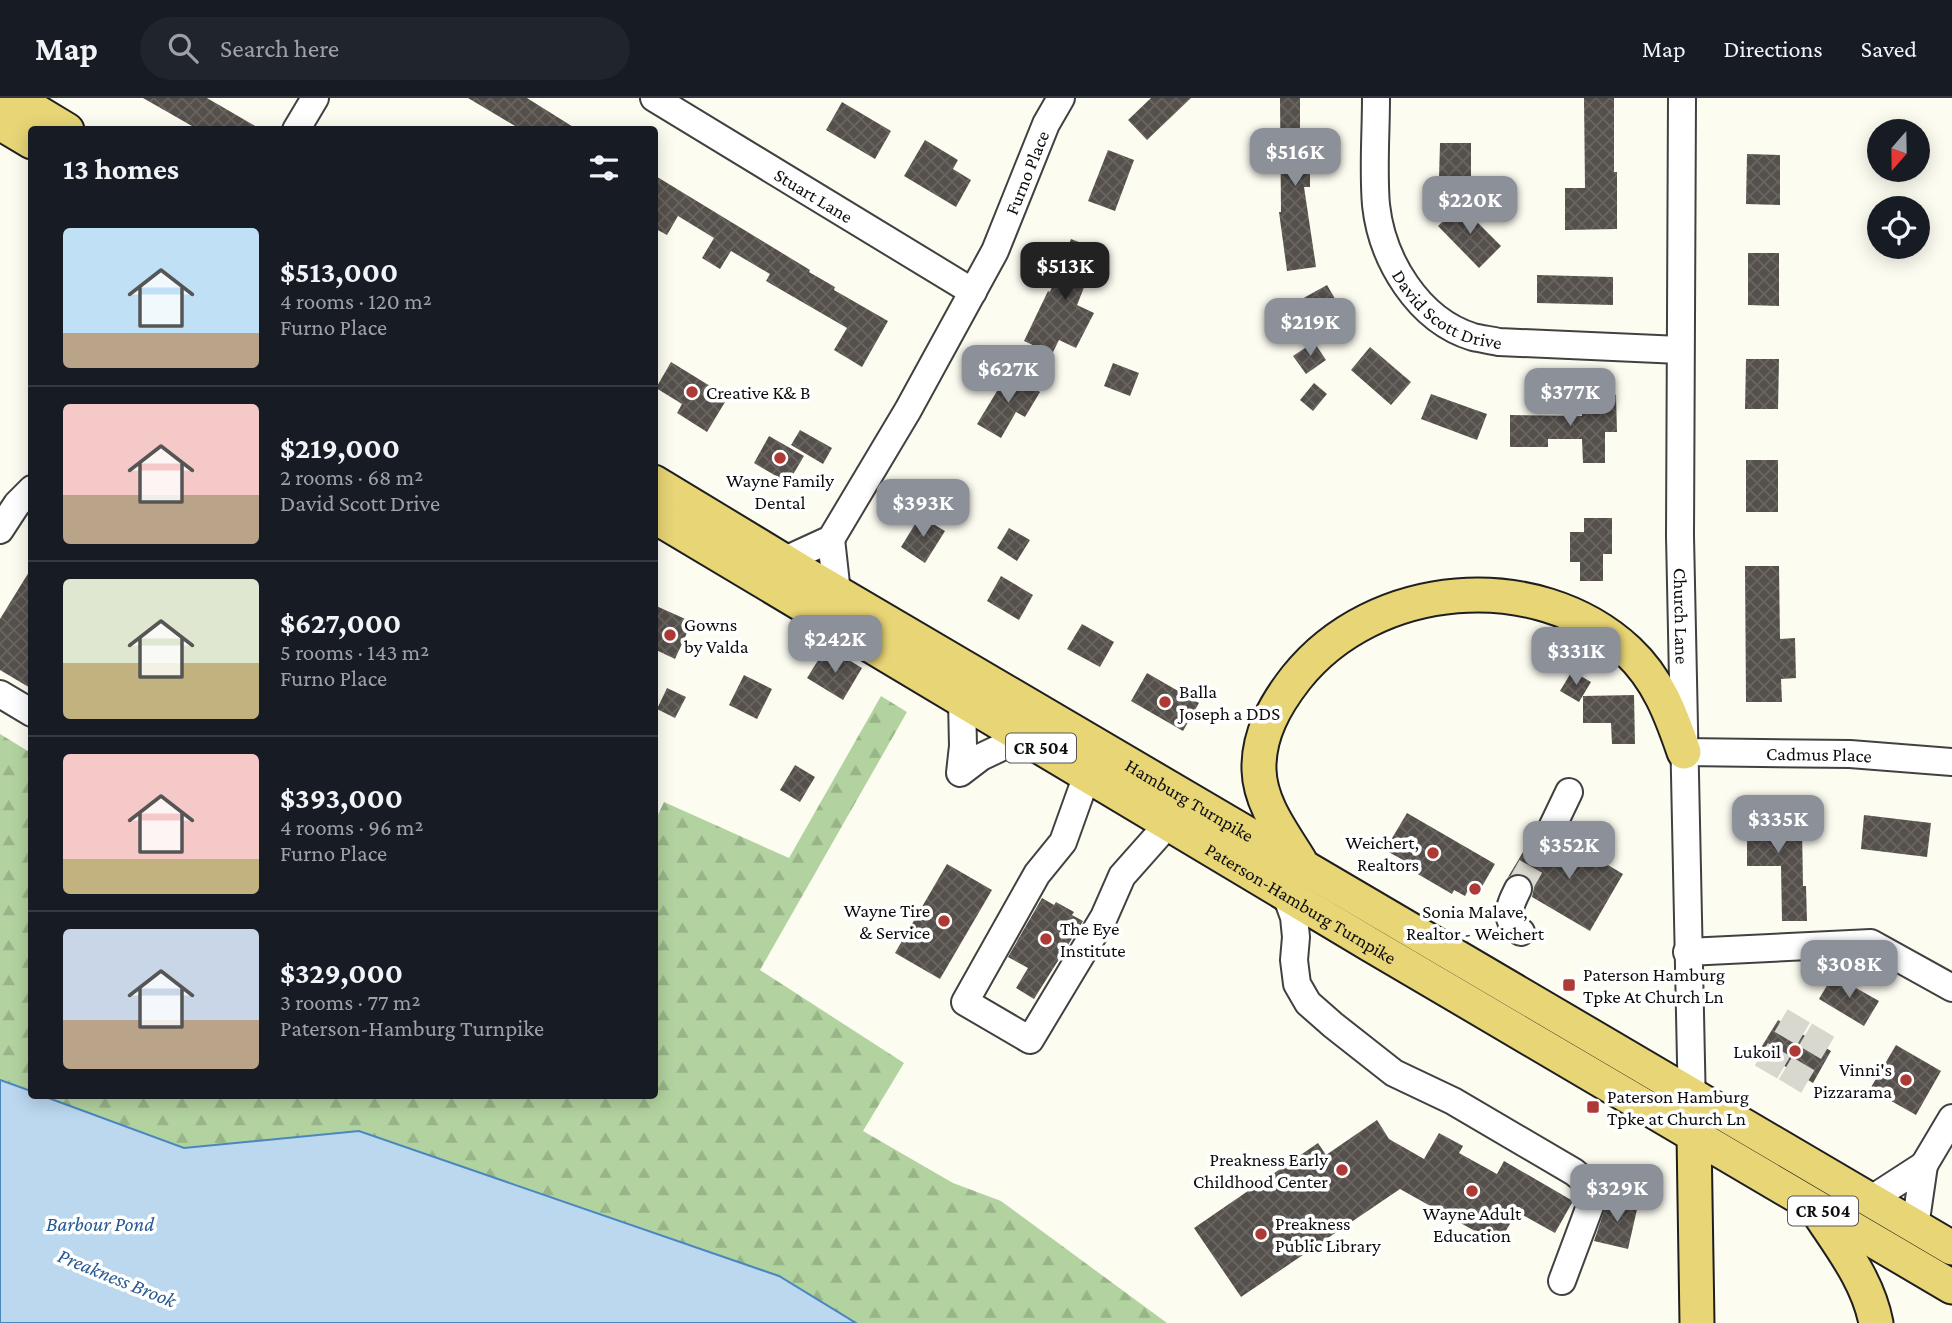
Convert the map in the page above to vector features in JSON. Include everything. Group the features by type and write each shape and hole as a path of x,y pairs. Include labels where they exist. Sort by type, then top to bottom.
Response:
{"main road":[{"path":"14,98 60,126"},
{"path":"0,123 28,140"},
{"name":"Hamburg Turnpike","path":"658,484 837,593 1690,1094"},
{"name":"Paterson-Hamburg Turnpike","path":"658,518 1286,895 1952,1287"},
{"path":"1303,866 1269,809 1260,782 1260,753 1269,719 1283,694 1317,656 1333,643 1375,618 1404,607 1441,597 1497,595 1533,601 1590,623 1629,652 1649,674 1667,704 1684,752"},
{"name":"CR 504","path":"1690,1094 1952,1248"},
{"path":"1694,1135 1697,1323"},
{"path":"1813,1205 1856,1270 1870,1299 1875,1323"}],"street":[{"path":"298,126 315,98"},
{"name":"Stuart Lane","path":"654,98 688,106 973,292"},
{"name":"Furno Place","path":"831,539 908,410 995,251 1046,124 1061,98"},
{"name":"David Scott Drive","path":"1376,98 1376,206 1383,238 1411,293 1431,314 1472,336 1499,342 1680,350"},
{"name":"Church Lane","path":"1682,98 1680,536 1690,1094 1694,1135"},
{"path":"0,530 16,503 28,492"},
{"path":"783,561 831,539 837,593"},
{"path":"0,694 28,711"},
{"path":"962,701 963,747 960,772 981,757 1023,737"},
{"name":"Cadmus Place","path":"1684,752 1850,754 1952,762"},
{"path":"1087,775 1063,842 1037,874 965,1002 1030,1040 1104,917 1122,876 1168,823"},
{"path":"1547,838 1569,792"},
{"path":"1518,889 1508,917 1513,926 1521,932"},
{"path":"1286,895 1294,918 1297,984 1308,1003 1394,1073 1453,1101 1574,1172 1591,1186 1592,1198 1562,1281"},
{"path":"1687,952 1871,943 1952,988"},
{"path":"1915,1227 1924,1165 1952,1118"},
{"path":"1870,1200 1924,1165"}],"green space":[{"path":"881,696 907,712 760,970 904,1063 863,1131 953,1183 1001,1201 1167,1323 856,1323 779,1276 360,1131 184,1148 51,1099 658,1099 658,815 664,802 789,858"},
{"path":"0,734 28,751 28,1090 0,1080"}],"water":[{"name":"Barbour Pond","path":"0,1080 28,1090 28,1099 51,1099 184,1148 359,1131 779,1276 856,1323 0,1323"}],"building":[{"path":"143,98 207,98 255,126 192,126"},
{"path":"468,98 527,98 572,126 515,126"},
{"path":"1151,98 1191,98 1147,140 1128,120"},
{"path":"1280,98 1300,98 1300,130 1310,130 1310,187 1304,187 1316,267 1287,271 1279,212"},
{"path":"1584,98 1614,98 1617,229 1565,230 1565,188 1585,188"},
{"path":"842,102 891,131 875,159 826,130"},
{"path":"925,140 958,160 953,169 971,180 956,207 904,176"},
{"path":"1440,143 1471,143 1471,179 1439,178"},
{"path":"1108,150 1134,160 1115,211 1088,201"},
{"path":"1747,154 1780,155 1780,205 1746,204"},
{"path":"658,177 810,270 809,272 835,287 834,290 888,321 862,367 834,350 847,328 766,281 770,274 731,251 720,269 702,258 714,238 678,216 667,235 658,230"},
{"path":"1460,205 1501,246 1479,268 1438,226"},
{"path":"1071,239 1099,250 1077,305 1094,313 1076,348 1059,340 1052,354 1024,341 1048,291 1050,292"},
{"path":"1748,253 1779,253 1779,306 1748,305"},
{"path":"1537,275 1613,277 1613,305 1537,303"},
{"path":"1327,285 1347,319 1307,342 1297,325 1310,318 1300,300"},
{"path":"1314,342 1326,360 1306,374 1293,356"},
{"path":"1370,347 1411,382 1391,405 1351,370"},
{"path":"1746,359 1779,359 1778,409 1745,409"},
{"name":"Creative K& B","path":"671,362 728,397 707,432 677,413 682,404 658,389"},
{"path":"1113,363 1139,373 1130,396 1104,386"},
{"path":"1008,373 1040,392 1025,417 1016,412 1001,438 977,424"},
{"path":"1314,383 1327,394 1313,411 1300,400"},
{"path":"1431,394 1487,414 1477,440 1421,419"},
{"path":"1582,395 1616,395 1617,432 1605,432 1605,463 1583,463 1582,439 1548,439 1548,447 1510,447 1510,415 1582,416"},
{"path":"800,430 832,448 823,464 791,445"},
{"name":"Wayne Family Dental","path":"769,436 804,456 788,483 754,463"},
{"path":"1746,460 1778,460 1778,512 1746,512"},
{"path":"920,516 945,531 925,563 901,547"},
{"path":"1584,518 1612,518 1612,554 1603,554 1603,581 1580,581 1580,562 1570,562 1570,532 1584,532"},
{"path":"1009,528 1030,540 1017,561 997,548"},
{"path":"1745,566 1779,566 1780,639 1795,638 1796,678 1781,679 1782,702 1746,702"},
{"path":"28,574 28,687 0,670 0,619"},
{"path":"1001,576 1033,595 1019,620 987,601"},
{"name":"Gowns by Valda","path":"658,607 692,622 675,659 658,651"},
{"path":"1082,624 1114,642 1100,667 1067,649"},
{"path":"822,654 834,662 839,654 862,668 843,700 807,678"},
{"path":"1572,671 1591,682 1579,702 1560,691"},
{"name":"Balla Joseph a DDS","path":"1147,673 1199,703 1183,731 1131,701"},
{"path":"744,675 772,689 757,719 729,705"},
{"path":"667,688 686,697 675,718 658,710"},
{"path":"1634,695 1635,744 1612,744 1611,723 1583,723 1583,696"},
{"path":"795,765 815,777 800,802 780,790"},
{"path":"1747,803 1782,803 1782,828 1802,827 1803,886 1806,886 1807,921 1782,921 1781,866 1747,866"},
{"name":"Weichert, Realtors","path":"1407,813 1495,864 1476,897 1467,892 1465,896 1454,890 1452,894 1409,869 1412,865 1385,850"},
{"path":"1864,815 1931,823 1927,857 1861,849"},
{"path":"1532,837 1534,846 1541,852 1548,854 1555,851 1564,839 1623,874 1590,931 1532,897 1534,887 1526,875 1516,873 1508,877"},
{"name":"Wayne Tire & Service","path":"947,864 992,890 940,979 895,953"},
{"name":"The Eye Institute","path":"1042,898 1074,912 1072,915 1083,921 1034,999 1016,988 1028,968 1008,957"},
{"path":"1833,975 1879,1001 1864,1026 1819,999"},
{"name":"Lukoil","path":"1778,1020 1831,1051 1813,1083 1759,1051"},
{"name":"Vinni's Pizzarama","path":"1896,1045 1941,1071 1916,1115 1870,1089"},
{"path":"1377,1120 1389,1139 1424,1159 1439,1133 1463,1146 1459,1153 1497,1174 1504,1161 1573,1201 1555,1233 1517,1212 1498,1244 1400,1189 1241,1297 1194,1228 1318,1143 1326,1155"},
{"path":"1608,1199 1638,1205 1628,1249 1594,1241"}],"tunnel":[{"path":"1518,889 1547,838"},
{"path":"1766,1072 1804,1007"},
{"path":"1790,1086 1828,1022"}],"place":[{"name":"Creative K& B","path":"692,392"},
{"name":"Wayne Family Dental","path":"780,458"},
{"name":"Gowns by Valda","path":"670,635"},
{"name":"Balla Joseph a DDS","path":"1165,702"},
{"name":"Weichert, Realtors","path":"1433,853"},
{"name":"Sonia Malave, Realtor - Weichert","path":"1475,889"},
{"name":"Wayne Tire & Service","path":"944,921"},
{"name":"The Eye Institute","path":"1046,939"},
{"name":"Paterson Hamburg Tpke At Church Ln","path":"1569,985"},
{"name":"Lukoil","path":"1795,1051"},
{"name":"Vinni's Pizzarama","path":"1906,1080"},
{"name":"Paterson Hamburg Tpke at Church Ln","path":"1593,1107"},
{"name":"Preakness Early Childhood Center","path":"1342,1170"},
{"name":"Wayne Adult Education","path":"1472,1191"},
{"name":"Preakness Public Library","path":"1261,1234"}],"water label":[{"name":"Preakness Brook","path":"117,1278"}]}
